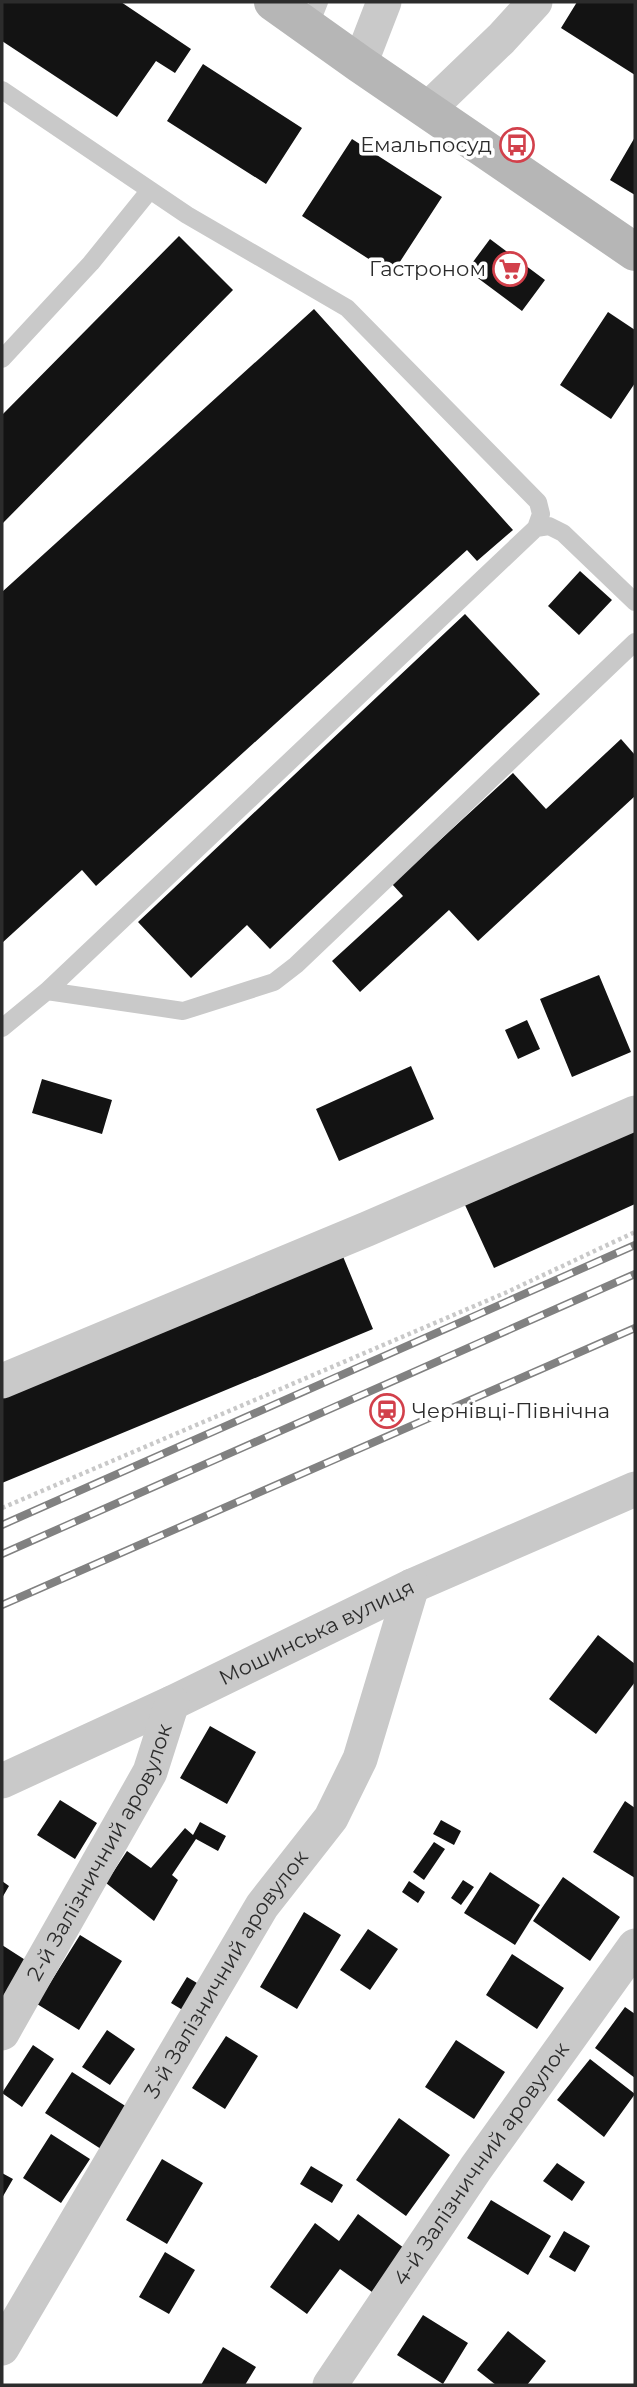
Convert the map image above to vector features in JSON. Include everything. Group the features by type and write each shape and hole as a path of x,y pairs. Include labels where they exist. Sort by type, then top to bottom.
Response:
{"main road":[{"path":"273,2 314,15 360,64 635,252"}],"street":[{"path":"360,64 384,2"},
{"path":"427,110 501,39 535,2"},
{"path":"2,1381 367,1229 635,1113"},
{"name":"Мошинська вулиця","path":"2,1781 172,1703 412,1586 635,1489"},
{"name":"3-й Залізничний аровулок","path":"2,2348 262,1906 331,1818 360,1759 412,1586"},
{"name":"2-й Залізничний аровулок","path":"2,2033 150,1772 172,1703"},
{"name":"4-й Залізничний аровулок","path":"330,2385 476,2168 635,1946"}],"lane":[{"path":"2,90 187,215 347,308 538,502 541,514 536,528 47,991 2,1028"},
{"path":"2,359 91,263 150,190"},
{"path":"536,528 548,526 563,533 635,602"},
{"path":"47,991 183,1011 274,982 296,965 635,642"}],"path":[{"path":"2,1508 505,1293 635,1232"}],"building":[{"path":"2,2 121,2 191,49 175,73 156,61 117,117 2,41"},
{"path":"577,2 635,2 635,75 561,28"},
{"path":"203,64 302,128 266,184 167,121"},
{"path":"635,137 635,195 610,180"},
{"path":"352,139 442,197 392,274 302,216"},
{"path":"179,236 233,290 2,524 2,415"},
{"path":"490,239 545,280 522,311 467,270"},
{"path":"314,309 513,530 477,561 467,550 96,886 82,870 2,943 2,592"},
{"path":"608,312 635,330 635,383 611,419 560,385"},
{"path":"580,571 612,600 579,635 548,606"},
{"path":"465,614 540,694 270,949 247,925 191,978 138,922"},
{"path":"621,739 635,755 635,796 478,941 449,910 360,992 332,961 403,896 392,884 513,773 546,809"},
{"path":"599,975 631,1052 572,1077 540,999"},
{"path":"527,1020 540,1049 518,1059 505,1030"},
{"path":"411,1066 434,1119 339,1161 316,1109"},
{"path":"42,1079 112,1100 102,1134 32,1113"},
{"path":"635,1128 635,1204 494,1268 465,1205"},
{"path":"342,1254 373,1329 2,1483 2,1395"},
{"path":"598,1635 635,1664 635,1682 596,1734 549,1699"},
{"path":"210,1726 256,1752 227,1804 180,1778"},
{"path":"60,1800 97,1823 75,1859 37,1835"},
{"path":"625,1801 635,1808 635,1878 593,1852"},
{"path":"441,1820 461,1831 454,1845 433,1834"},
{"path":"200,1822 226,1836 218,1851 196,1839 172,1875 178,1880 154,1921 106,1883 127,1851 151,1868 185,1828 193,1835"},
{"path":"434,1842 445,1849 424,1880 413,1872"},
{"path":"490,1872 540,1905 515,1945 464,1913"},
{"path":"563,1877 620,1917 590,1961 533,1921"},
{"path":"463,1880 474,1887 461,1905 451,1898"},
{"path":"2,1881 9,1886 2,1898"},
{"path":"409,1881 425,1892 418,1903 402,1892"},
{"path":"304,1912 341,1935 297,2009 260,1987"},
{"path":"368,1929 398,1949 370,1990 340,1970"},
{"path":"80,1935 122,1961 79,2030 37,2004"},
{"path":"2,1945 30,1963 2,2007"},
{"path":"512,1954 564,1988 537,2029 486,1995"},
{"path":"187,1977 202,1986 186,2012 171,2003"},
{"path":"625,2007 635,2014 635,2078 595,2048"},
{"path":"107,2030 135,2049 110,2085 82,2067"},
{"path":"226,2036 258,2056 225,2109 192,2088"},
{"path":"456,2040 505,2072 474,2119 425,2087"},
{"path":"33,2045 54,2059 22,2107 2,2093"},
{"path":"590,2059 635,2094 604,2137 557,2100"},
{"path":"72,2072 127,2107 101,2149 45,2113"},
{"path":"399,2118 450,2155 406,2216 356,2180"},
{"path":"51,2134 90,2159 61,2203 23,2178"},
{"path":"162,2159 203,2183 167,2244 126,2220"},
{"path":"557,2163 585,2182 572,2201 543,2181"},
{"path":"311,2166 343,2185 332,2203 300,2184"},
{"path":"2,2173 13,2179 2,2198"},
{"path":"491,2200 551,2236 528,2275 467,2238"},
{"path":"358,2214 404,2248 372,2292 340,2269 307,2314 270,2287 315,2223 339,2241"},
{"path":"564,2231 590,2246 575,2272 549,2257"},
{"path":"165,2252 195,2270 169,2314 139,2297"},
{"path":"423,2315 468,2343 443,2384 397,2355"},
{"path":"508,2331 546,2361 527,2385 496,2385 477,2370"},
{"path":"223,2347 256,2367 245,2385 201,2385"}],"railway":[{"path":"2,1525 635,1245"},
{"path":"2,1554 635,1274"},
{"path":"2,1605 635,1328"}],"place":[{"name":"Емальпосуд","path":"517,145"},
{"name":"Гастроном","path":"510,269"},
{"name":"Чернівці-Північна","path":"387,1411"}]}
